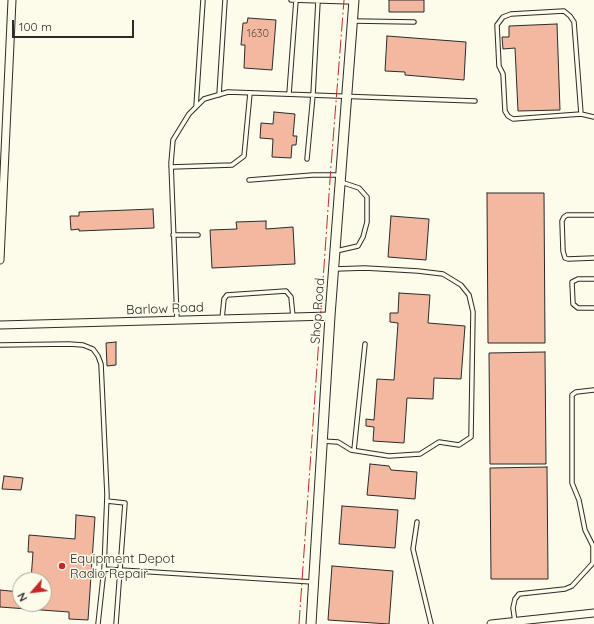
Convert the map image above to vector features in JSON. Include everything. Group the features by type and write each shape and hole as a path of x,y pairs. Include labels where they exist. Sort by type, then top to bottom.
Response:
{"street":[{"path":"0,260 12,0"},
{"name":"Shop Road","path":"310,624 330,316 354,1"},
{"name":"Barlow Road","path":"0,325 330,316"},
{"path":"491,624 594,613"}],"lane":[{"path":"196,107 203,0"},
{"path":"219,95 225,0"},
{"path":"291,0 354,1"},
{"path":"289,94 296,0"},
{"path":"307,159 313,95 318,1"},
{"path":"581,114 574,22 570,16 564,12 510,14 503,17 497,25 499,66 504,74 505,111 508,116 513,119 581,114 594,117"},
{"path":"352,21 414,22"},
{"path":"177,320 171,167 173,140 188,114 204,99 228,92 475,101"},
{"path":"171,167 232,165 244,156 250,93"},
{"path":"249,180 313,175 341,179 358,188 367,197 367,222 362,237 358,246 335,251"},
{"path":"594,215 567,215 564,217 562,222 563,251 565,258 594,258"},
{"path":"173,235 198,235"},
{"path":"322,441 338,442 351,450 389,456 420,454 439,442 459,444 471,437 473,312 469,295 461,285 443,274 364,268 334,269"},
{"path":"594,279 578,279 572,282 573,304 578,308 594,308"},
{"path":"222,319 224,299 227,295 286,292 291,298 293,317"},
{"path":"0,345 69,344 93,349 98,356 102,385 107,501 104,569 98,624"},
{"path":"354,450 365,344"},
{"path":"514,622 513,608 515,598 519,594 566,589 572,586 593,563 594,546 585,530 579,500 572,483 572,395 576,392 594,390"},
{"path":"107,501 125,503 116,624"},
{"path":"417,522 414,549 431,624"},
{"path":"104,569 313,582"}],"building":[{"path":"389,0 424,0 424,12 389,12"},
{"path":"248,18 276,20 272,70 244,68 245,45 241,45 243,23 247,23"},
{"path":"557,24 560,110 518,111 515,48 503,49 502,37 509,37 509,26"},
{"path":"387,36 466,42 464,80 405,75 405,72 385,71"},
{"path":"274,112 295,114 293,136 297,136 296,145 292,145 291,158 272,157 273,139 260,138 261,123 273,124"},
{"path":"487,193 544,193 545,343 488,343"},
{"path":"153,209 154,228 71,230 70,216 79,216 79,212"},
{"path":"391,216 429,219 426,260 388,257"},
{"path":"266,221 266,229 293,227 295,264 212,268 210,230 237,229 236,222"},
{"path":"399,293 430,295 428,323 465,326 461,379 434,378 433,399 407,398 404,443 373,441 374,427 366,426 366,419 374,420 377,379 394,380 398,323 390,322 390,313 398,313"},
{"path":"116,342 116,365 107,366 106,343"},
{"path":"545,352 546,464 490,464 489,353"},
{"path":"370,464 389,466 391,470 417,472 415,499 367,495"},
{"path":"547,467 548,579 491,579 490,468"},
{"path":"4,476 23,478 21,490 2,489"},
{"path":"342,506 398,510 395,548 339,544"},
{"name":"Equipment Depot Radio Repair","path":"76,515 95,517 88,620 69,619 69,612 52,611 52,572 32,572 33,552 28,552 29,535 75,539"},
{"path":"332,566 393,571 389,624 328,620"},
{"name":"Equipment Depot Radio Repair","path":"0,590 12,591 12,608 0,607"}],"power":[{"path":"299,624 344,0"}],"place":[{"name":"Equipment Depot Radio Repair","path":"62,566"}]}
